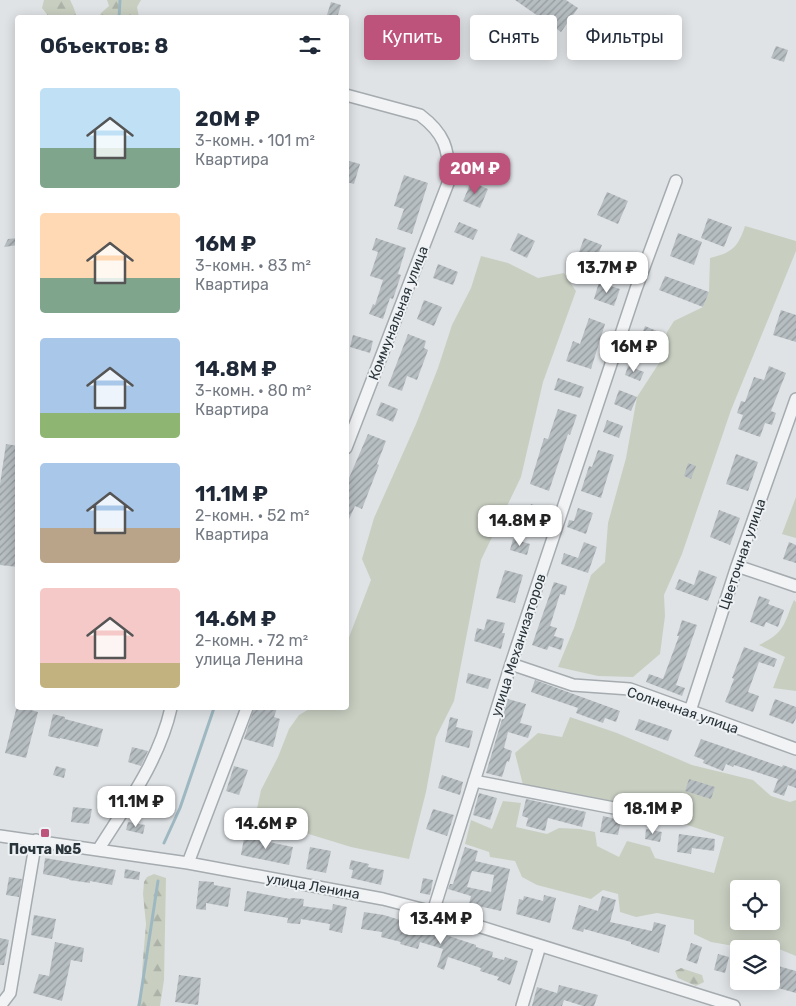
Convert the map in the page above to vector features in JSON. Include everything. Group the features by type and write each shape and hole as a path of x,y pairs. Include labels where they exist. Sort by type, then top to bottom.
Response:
{"street":[{"name":"Коммунальная улица","path":"349,95 420,115 430,123 440,134 448,154 450,178 349,440"},
{"name":"улица Механизаторов","path":"433,912 511,664 636,289 676,181"},
{"name":"Цветочная улица","path":"690,710 737,566 791,429 796,399"},
{"path":"737,566 796,586"},
{"name":"Солнечная улица","path":"511,664 573,685 630,689 796,750"},
{"path":"98,850 149,769 168,722 171,710"},
{"path":"188,863 246,710"},
{"path":"474,781 666,818"},
{"name":"улица Ленина","path":"0,836 188,863 383,899 433,912 734,1006"},
{"path":"0,1006 10,994 36,840"},
{"path":"522,1006 540,946"}],"green space":[{"path":"44,0 70,0 76,15 47,15 42,8"},
{"path":"107,0 141,0 137,7 139,15 100,15 109,6"},
{"path":"745,226 796,241 796,251 731,410 682,554 664,595 665,616 660,654 633,677 598,676 558,667 574,628 591,575 605,562 608,523 626,458 637,397 661,360 667,332 674,321 703,307 709,292 710,258 723,254 733,248 740,240"},
{"path":"481,256 508,263 538,278 564,273 576,291 543,382 521,477 481,560 454,701 436,737 426,792 409,859 351,847 302,832 254,822 261,790 278,757 289,729 299,715 308,710 349,710 349,637 371,580 362,559 374,518 416,424 438,368 452,325 471,288"},
{"path":"796,497 796,538 782,534"},
{"path":"794,600 796,602 796,691 773,688 785,657 759,645 779,632"},
{"path":"570,717 617,733 692,765 753,780 771,796 790,802 796,800 796,956 780,949 780,940 730,940 730,945 711,942 694,934 694,920 657,913 636,917 620,912 618,894 603,890 591,899 537,885 522,877 515,861 490,857 489,852 465,844 471,820 492,829 503,801 521,803 516,827 547,834 559,828 595,832 597,846 619,857 627,841 650,847 655,858 714,873 724,837 678,822 678,813 523,785 515,753 538,733 562,737"},
{"path":"154,874 166,878 164,980 160,1006 137,1006 143,987 142,971 146,924 143,894 144,882 147,877"},
{"path":"681,968 702,975 704,982 696,986 678,978 675,971"}],"building":[{"path":"515,0 566,0 578,8 573,15 567,15 567,24 561,32 557,29 557,15 537,15"},
{"path":"331,2 341,5 338,15 327,15"},
{"path":"776,46 788,50 784,62 771,58"},
{"path":"349,161 360,164 354,184 349,183"},
{"path":"404,175 428,183 412,234 397,229 404,209 394,206"},
{"path":"471,182 488,189 480,208 463,201"},
{"path":"607,192 628,201 618,224 597,215"},
{"path":"708,218 732,227 724,247 701,238"},
{"path":"459,222 478,230 473,240 454,232"},
{"path":"518,233 535,241 527,258 510,250"},
{"path":"678,233 702,242 694,265 670,256"},
{"path":"15,238 15,245 4,247 8,239"},
{"path":"376,238 406,248 398,274 401,275 393,299 390,298 383,319 369,314 373,304 375,305 383,280 370,276 378,252 372,250"},
{"path":"584,238 602,245 595,262 578,255"},
{"path":"438,264 458,272 453,285 433,278"},
{"path":"665,276 709,292 703,307 659,290"},
{"path":"599,282 620,289 614,306 594,299"},
{"path":"424,300 442,307 434,326 417,319"},
{"path":"781,310 796,315 796,342 773,335"},
{"path":"589,318 605,324 591,369 566,361 573,341 580,344"},
{"path":"645,326 659,332 651,353 637,347"},
{"path":"408,334 426,341 424,348 428,350 417,380 407,376 402,391 388,386"},
{"path":"353,335 373,341 370,353 350,347"},
{"path":"628,366 644,372 640,381 625,375"},
{"path":"769,366 786,373 771,411 776,413 772,425 765,423 760,437 738,429 743,415 737,413 741,401 745,402 754,377 764,380"},
{"path":"558,378 584,387 580,398 554,390"},
{"path":"619,390 637,397 631,411 614,404"},
{"path":"381,402 398,409 393,422 376,415"},
{"path":"558,409 577,415 570,435 568,434 549,491 530,484 544,438 548,439"},
{"path":"607,420 623,426 619,438 603,432"},
{"path":"368,434 386,441 362,509 355,506 349,519 349,478"},
{"path":"6,444 15,446 15,567 0,565 0,484"},
{"path":"598,450 614,455 601,498 581,491 589,466 592,467"},
{"path":"736,454 758,462 748,491 726,484"},
{"path":"688,463 696,466 691,479 684,476"},
{"path":"531,504 546,509 543,521 528,517"},
{"path":"578,508 593,513 586,534 567,527 569,520 574,521"},
{"path":"719,510 740,518 730,545 710,537"},
{"path":"513,539 530,544 527,555 510,550"},
{"path":"584,542 597,547 588,573 561,564 564,553 578,558"},
{"path":"789,542 796,545 796,563 783,559"},
{"path":"505,570 523,575 515,603 496,598"},
{"path":"699,570 717,577 708,601 675,589 679,579 694,585"},
{"path":"554,582 567,586 565,595 560,594 550,626 557,628 554,636 564,639 561,650 549,646 547,650 532,645"},
{"path":"759,596 770,600 768,604 784,610 778,627 766,622 764,627 750,622"},
{"path":"487,619 505,623 502,633 505,633 501,649 474,641 477,628 484,630"},
{"path":"682,620 697,625 676,685 685,688 682,696 646,682 649,674 663,679 679,636 677,636"},
{"path":"744,647 777,659 774,667 759,662 748,692 759,696 753,712 725,702"},
{"path":"468,673 491,679 488,689 466,683"},
{"path":"535,680 620,711 616,722 605,718 603,723 576,713 578,708 531,692"},
{"path":"508,699 526,704 520,723 532,726 528,738 508,732 504,748 512,751 502,777 486,773"},
{"path":"775,699 796,707 796,718 793,724 769,715"},
{"path":"16,710 38,712 26,758 5,753"},
{"path":"253,710 276,710 274,717 280,719 273,747 244,739"},
{"path":"53,714 103,729 98,747 48,736"},
{"path":"450,717 458,719 456,727 473,731 469,748 445,742"},
{"path":"639,719 672,730 668,741 635,730"},
{"path":"701,739 796,770 796,788 788,785 784,796 773,792 778,779 734,765 733,767 726,764 723,771 703,763 704,760 694,756"},
{"path":"132,747 148,751 141,766 128,762"},
{"path":"56,766 66,769 64,778 53,775"},
{"path":"234,766 248,770 239,795 226,791"},
{"path":"442,775 463,782 460,795 438,788"},
{"path":"689,779 715,787 711,799 685,791"},
{"path":"479,793 497,798 490,820 473,815"},
{"path":"526,799 586,812 582,827 548,818 545,831 526,826 528,818 522,816"},
{"path":"73,807 92,809 89,824 71,822"},
{"path":"433,809 454,815 447,836 426,829"},
{"path":"603,816 621,820 618,835 600,832"},
{"path":"128,822 145,825 143,834 126,830"},
{"path":"646,829 662,832 660,842 645,839"},
{"path":"245,832 255,834 254,839 293,847 289,865 241,855"},
{"path":"679,834 715,839 714,851 692,848 691,854 677,852"},
{"path":"310,847 331,851 326,873 306,869"},
{"path":"465,847 478,851 475,861 510,869 501,911 469,904 471,896 448,889 450,884 453,884","holes":["472,871 494,875 491,892 467,887"]},
{"path":"45,858 116,870 112,885 69,880 43,874"},
{"path":"351,860 369,864 368,867 384,870 381,885 351,878 353,870 349,869"},
{"path":"125,869 140,872 139,880 124,878"},
{"path":"9,877 22,879 19,897 6,895"},
{"path":"423,878 433,880 430,895 420,893"},
{"path":"199,881 214,882 214,885 231,888 228,907 206,903 206,910 196,909"},
{"path":"247,891 290,899 304,899 303,906 332,910 333,904 347,907 342,933 329,930 330,924 301,919 300,924 287,923 288,918 244,911"},
{"path":"544,895 556,898 550,923 516,914 519,899 523,900 524,896 543,901"},
{"path":"602,896 616,900 610,922 652,931 654,922 666,925 659,953 631,944 631,942 584,929 583,932 572,929 579,905 598,911"},
{"path":"364,912 384,915 476,945 476,947 493,952 492,957 504,960 505,957 518,961 510,985 497,980 499,977 480,971 481,968 448,957 444,970 437,967 443,949 420,942 418,949 381,937 382,932 361,929"},
{"path":"34,915 56,919 52,939 31,935"},
{"path":"0,938 9,940 4,965 0,965"},
{"path":"55,942 84,948 82,962 71,960 62,1001 33,993 39,974 49,976"},
{"path":"691,943 702,947 697,964 686,960"},
{"path":"718,954 729,957 725,973 714,970"},
{"path":"780,967 796,971 796,993 780,989"},
{"path":"179,975 201,978 198,1005 175,1002"},
{"path":"559,985 598,995 594,1006 583,1006 564,1000 562,1006 532,1006 537,987 557,993"}],"waterway":[{"path":"119,15 120,0"},
{"path":"164,843 180,808 213,710"},
{"path":"139,1006 158,881"}],"place":[{"name":"Почта №5","path":"45,833"}]}
